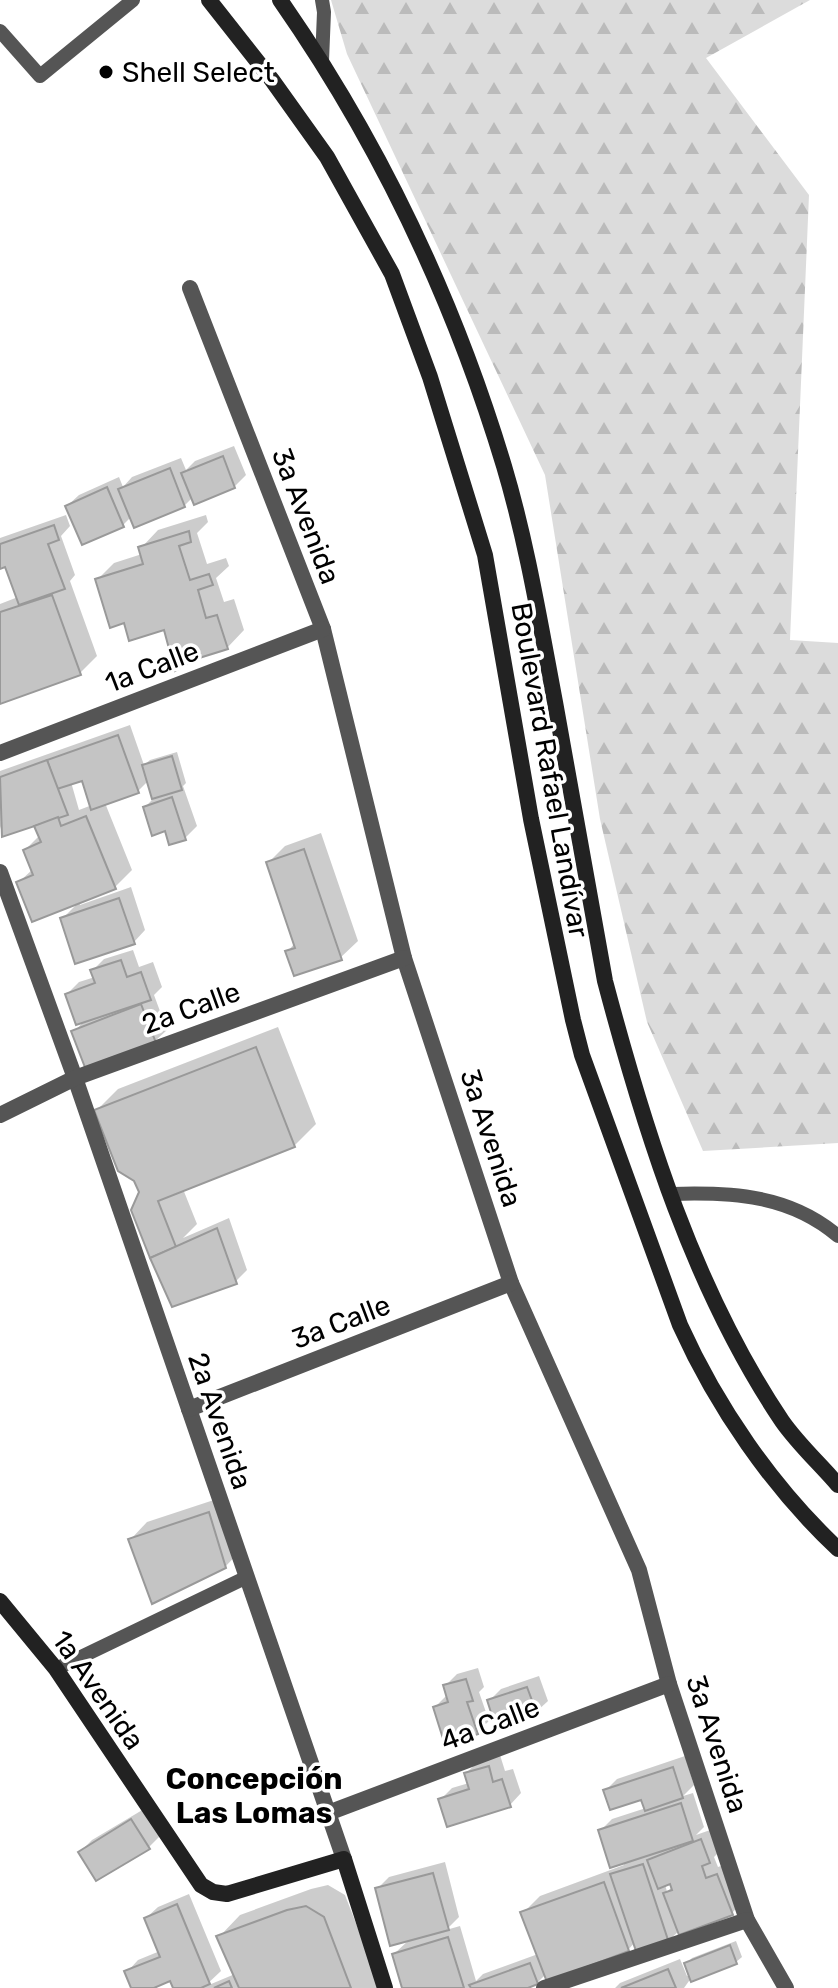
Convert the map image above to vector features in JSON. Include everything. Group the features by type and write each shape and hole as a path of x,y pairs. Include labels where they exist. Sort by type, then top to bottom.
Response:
{"main road":[{"name":"Boulevard Rafael Landívar","path":"209,0 327,157 392,274 430,377 485,555 553,933 582,1055 694,1356 744,1437 792,1501 838,1549"},
{"name":"Boulevard Rafael Landívar","path":"280,0 322,61 402,204 469,363 504,467 532,575 605,981 622,1044 672,1194 719,1310 750,1368 784,1423 838,1485"},
{"name":"1a Avenida","path":"0,1601 56,1669 193,1875 213,1892 227,1894 344,1859"},
{"name":"2a Avenida","path":"344,1859 385,1988"}],"street":[{"name":"3a Avenida","path":"190,288 323,629 404,958 511,1283 639,1570 669,1684 747,1920 786,1988"},
{"name":"1a Calle","path":"0,753 323,629"},
{"name":"2a Avenida","path":"0,872 75,1078 344,1859"},
{"name":"2a Calle","path":"0,1115 75,1078 404,958"},
{"name":"3a Calle","path":"189,1409 511,1283"},
{"name":"4a Calle","path":"328,1813 669,1684"},
{"path":"544,1988 747,1920"}],"lane":[{"path":"0,31 40,76 133,0"},
{"path":"322,0 322,61"},
{"path":"672,1194 717,1193 789,1205 838,1236"},
{"path":"56,1669 245,1578"}],"green space":[{"path":"331,0 810,0 706,58 809,195 790,640 838,643 838,1143 703,1151 647,1022 600,819 545,475 347,54"}],"building":[{"path":"223,456 235,488 194,505 181,473"},
{"path":"170,468 185,507 134,528 118,489"},
{"path":"107,487 124,527 82,545 65,506"},
{"path":"54,525 59,540 48,544 65,589 19,605 5,567 0,569 0,544"},
{"path":"189,531 191,542 179,546 190,580 209,574 213,585 198,590 206,618 217,615 228,649 196,659 175,671 164,630 129,641 124,623 110,628 95,579 143,564 138,547"},
{"path":"52,595 81,675 0,704 0,612"},
{"path":"118,735 139,793 91,810 82,781 57,789 47,760"},
{"path":"172,756 182,790 152,799 142,765"},
{"path":"47,760 68,815 2,837 0,777"},
{"path":"172,797 186,840 169,845 165,831 152,836 143,807"},
{"path":"86,816 116,889 32,922 16,882 33,875 23,850 41,842 34,826 58,817 61,826"},
{"path":"304,849 342,960 294,976 285,951 295,948 266,862"},
{"path":"119,898 135,944 75,964 60,918"},
{"path":"121,960 127,977 141,972 151,1000 76,1025 65,994 95,983 90,970"},
{"path":"141,1004 156,1043 86,1070 71,1031"},
{"path":"256,1047 295,1147 158,1201 176,1247 150,1258 131,1210 139,1192 134,1181 118,1171 94,1110"},
{"path":"217,1228 237,1284 172,1307 150,1258"},
{"path":"209,1512 226,1568 152,1604 128,1539"},
{"path":"466,1679 473,1701 467,1702 478,1734 445,1745 433,1707 448,1702 443,1685"},
{"path":"527,1687 537,1714 496,1728 487,1700"},
{"path":"489,1766 493,1782 502,1779 511,1807 447,1827 438,1799 469,1789 464,1773"},
{"path":"673,1767 683,1798 645,1811 641,1800 610,1810 603,1790"},
{"path":"681,1803 693,1841 610,1868 598,1830"},
{"path":"131,1819 150,1849 96,1881 78,1852"},
{"path":"701,1839 710,1863 702,1866 706,1878 717,1874 733,1915 679,1935 663,1893 672,1890 670,1884 658,1889 647,1860"},
{"path":"643,1864 669,1943 637,1954 610,1874"},
{"path":"433,1873 449,1930 390,1946 375,1888"},
{"path":"604,1882 629,1951 547,1982 520,1912"},
{"path":"177,1904 210,1984 201,1988 173,1988 170,1981 154,1988 131,1988 124,1971 160,1957 144,1918"},
{"path":"306,1906 324,1917 351,1988 239,1988 216,1936"},
{"path":"448,1937 464,1988 402,1988 392,1954"},
{"path":"730,1945 737,1964 691,1982 684,1963"},
{"path":"530,1963 538,1984 528,1988 471,1988 469,1985"},
{"path":"668,1969 676,1988 621,1988"},
{"path":"229,1981 232,1988 214,1988"}],"place":[{"name":"Shell Select","path":"106,72"}],"district":[{"name":"Concepción Las Lomas","path":"254,1796"}]}
